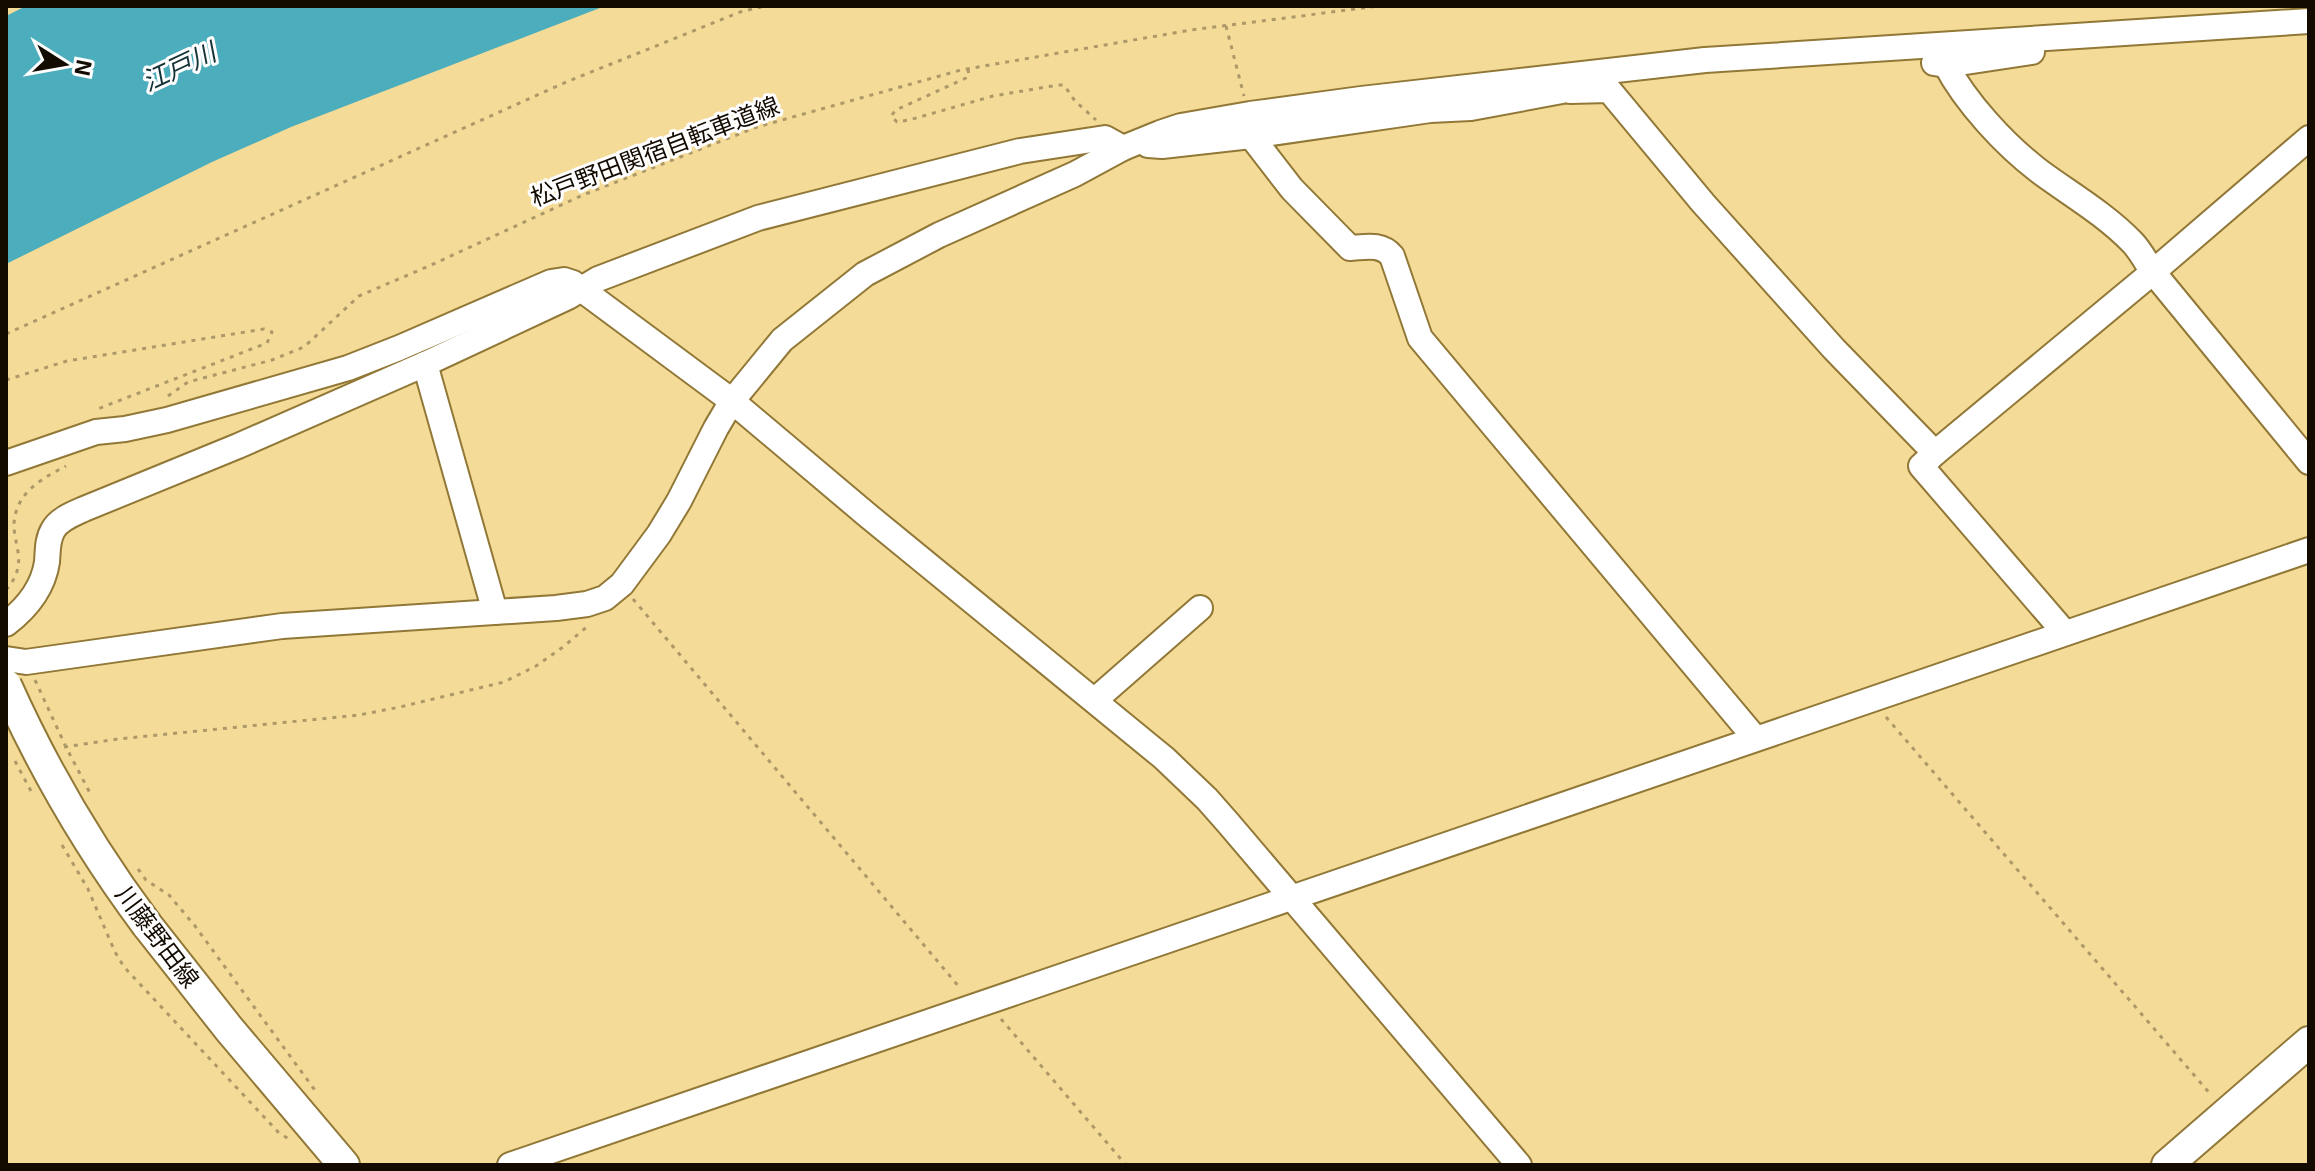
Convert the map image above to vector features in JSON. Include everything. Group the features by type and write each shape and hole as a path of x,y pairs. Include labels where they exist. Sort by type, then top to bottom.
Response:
{"main road":[{"name":"川藤野田線","path":"6,685 75,818 117,884 220,1018 344,1165"},
{"path":"2167,1165 2309,1042"}],"street":[{"path":"1250,125 1517,80 1705,60 2309,21"},
{"path":"1882,48 1909,58 1946,65 2024,55 2076,37"},
{"path":"1946,65 1954,81 2010,146 2134,243 2153,272 2309,462"},
{"path":"1517,80 1562,91"},
{"path":"1120,143 1075,174 939,235 865,274 782,340 732,401 679,501 651,546 622,584 605,598 587,604 495,612 282,626 16,660 6,626 37,592 53,528 67,517 425,364 582,290 598,279 758,218 1020,151 1120,143 1181,126 1250,125 1471,108 1562,91 1609,90 1703,203 1834,349 1935,453"},
{"path":"1250,125 1292,189 1350,248 1386,248 1392,256 1420,338 1755,738"},
{"path":"2065,633 1921,466 2309,138"},
{"path":"6,463 96,432 167,420 348,368 551,282 564,280 573,283 732,401 1164,758 1207,799 1519,1165"},
{"path":"425,364 495,612"},
{"path":"510,1165 2309,550"},
{"path":"1095,700 1200,608"}],"path":[{"path":"6,334 564,83 740,12 765,6"},
{"name":"松戸野田関宿自転車道線","path":"167,398 188,382 272,360 304,347 359,296 583,195 757,127 968,69 1191,30 1379,6"},
{"path":"1226,26 1250,125"},
{"path":"968,69 969,76 966,78 896,110 891,116 893,120 909,120 993,96 1064,85 1071,96 1095,118 1100,128 1120,143"},
{"path":"6,380 67,361 264,329 272,332 267,343 88,413"},
{"path":"6,590 19,565 15,527 18,506 33,486 74,462"},
{"path":"622,584 981,1004 1126,1165"},
{"path":"55,748 359,715 400,707 504,682 536,666 595,619"},
{"path":"16,660 93,799"},
{"path":"1870,700 2215,1099"},
{"path":"24,755 13,757 33,796"},
{"path":"57,836 88,889 124,967 279,1133 297,1147"},
{"path":"132,860 146,880 169,895 195,926 319,1097"}],"water":[{"name":"江戸川","path":"26,6 605,6 291,127 212,162 6,264 6,16"}]}
